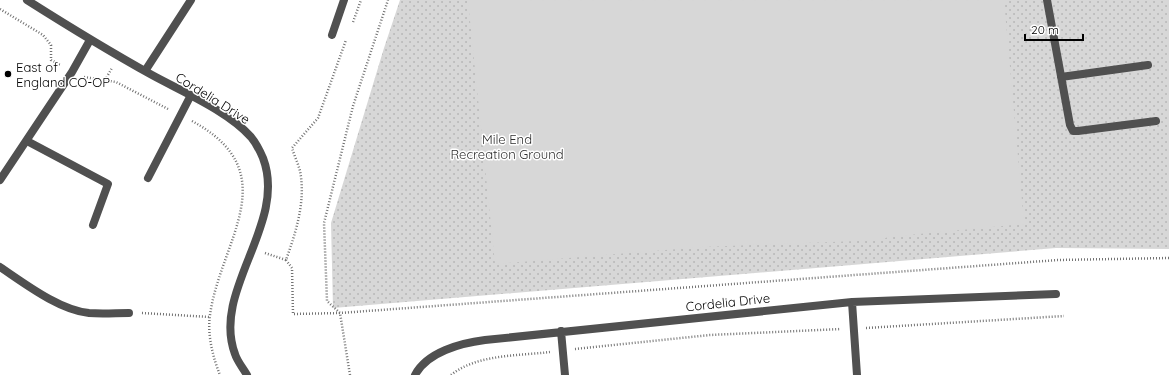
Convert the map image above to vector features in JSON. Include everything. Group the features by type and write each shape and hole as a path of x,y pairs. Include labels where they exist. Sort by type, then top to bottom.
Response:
{"street":[{"name":"Cordelia Drive","path":"27,0 90,40 191,95 241,127 253,138 267,169 269,187 265,211 233,304 231,333 235,354 247,375"},
{"path":"146,71 191,0"},
{"path":"332,35 344,0"},
{"path":"1047,0 1070,125 1073,130 1078,132 1156,121"},
{"path":"2,177 72,72 90,40"},
{"path":"1061,77 1148,65"},
{"path":"148,178 191,95"},
{"path":"27,141 108,184 93,225"},
{"path":"0,267 41,293 72,308 88,313 129,313"},
{"name":"Cordelia Drive","path":"415,375 427,362 438,354 469,342 561,331 852,302 1056,294"},
{"path":"852,302 857,375"},
{"path":"561,331 565,375"}],"path":[{"path":"351,26 361,0"},
{"path":"350,375 340,313 327,301 324,223 353,106 388,0"},
{"path":"0,9 43,35 51,45 51,60 72,72 90,78 116,82 207,129 228,148 237,164 244,191 241,215 214,296 210,317 211,344 220,375"},
{"path":"286,260 299,223 301,195 300,172 292,148 318,118 349,33"},
{"path":"252,249 286,260 292,268 293,314 340,313 1058,260 1169,258"},
{"path":"129,313 210,317"},
{"path":"451,375 461,367 492,359 710,335 1064,316"}],"green space":[{"name":"Mile End Recreation Ground","path":"400,0 1169,0 1169,249 1056,248 333,308 331,223"},
{"path":"1004,0 1024,224 888,237 881,240 702,247 495,264 468,1"}],"place":[{"name":"East of England CO-OP","path":"8,74"}]}
